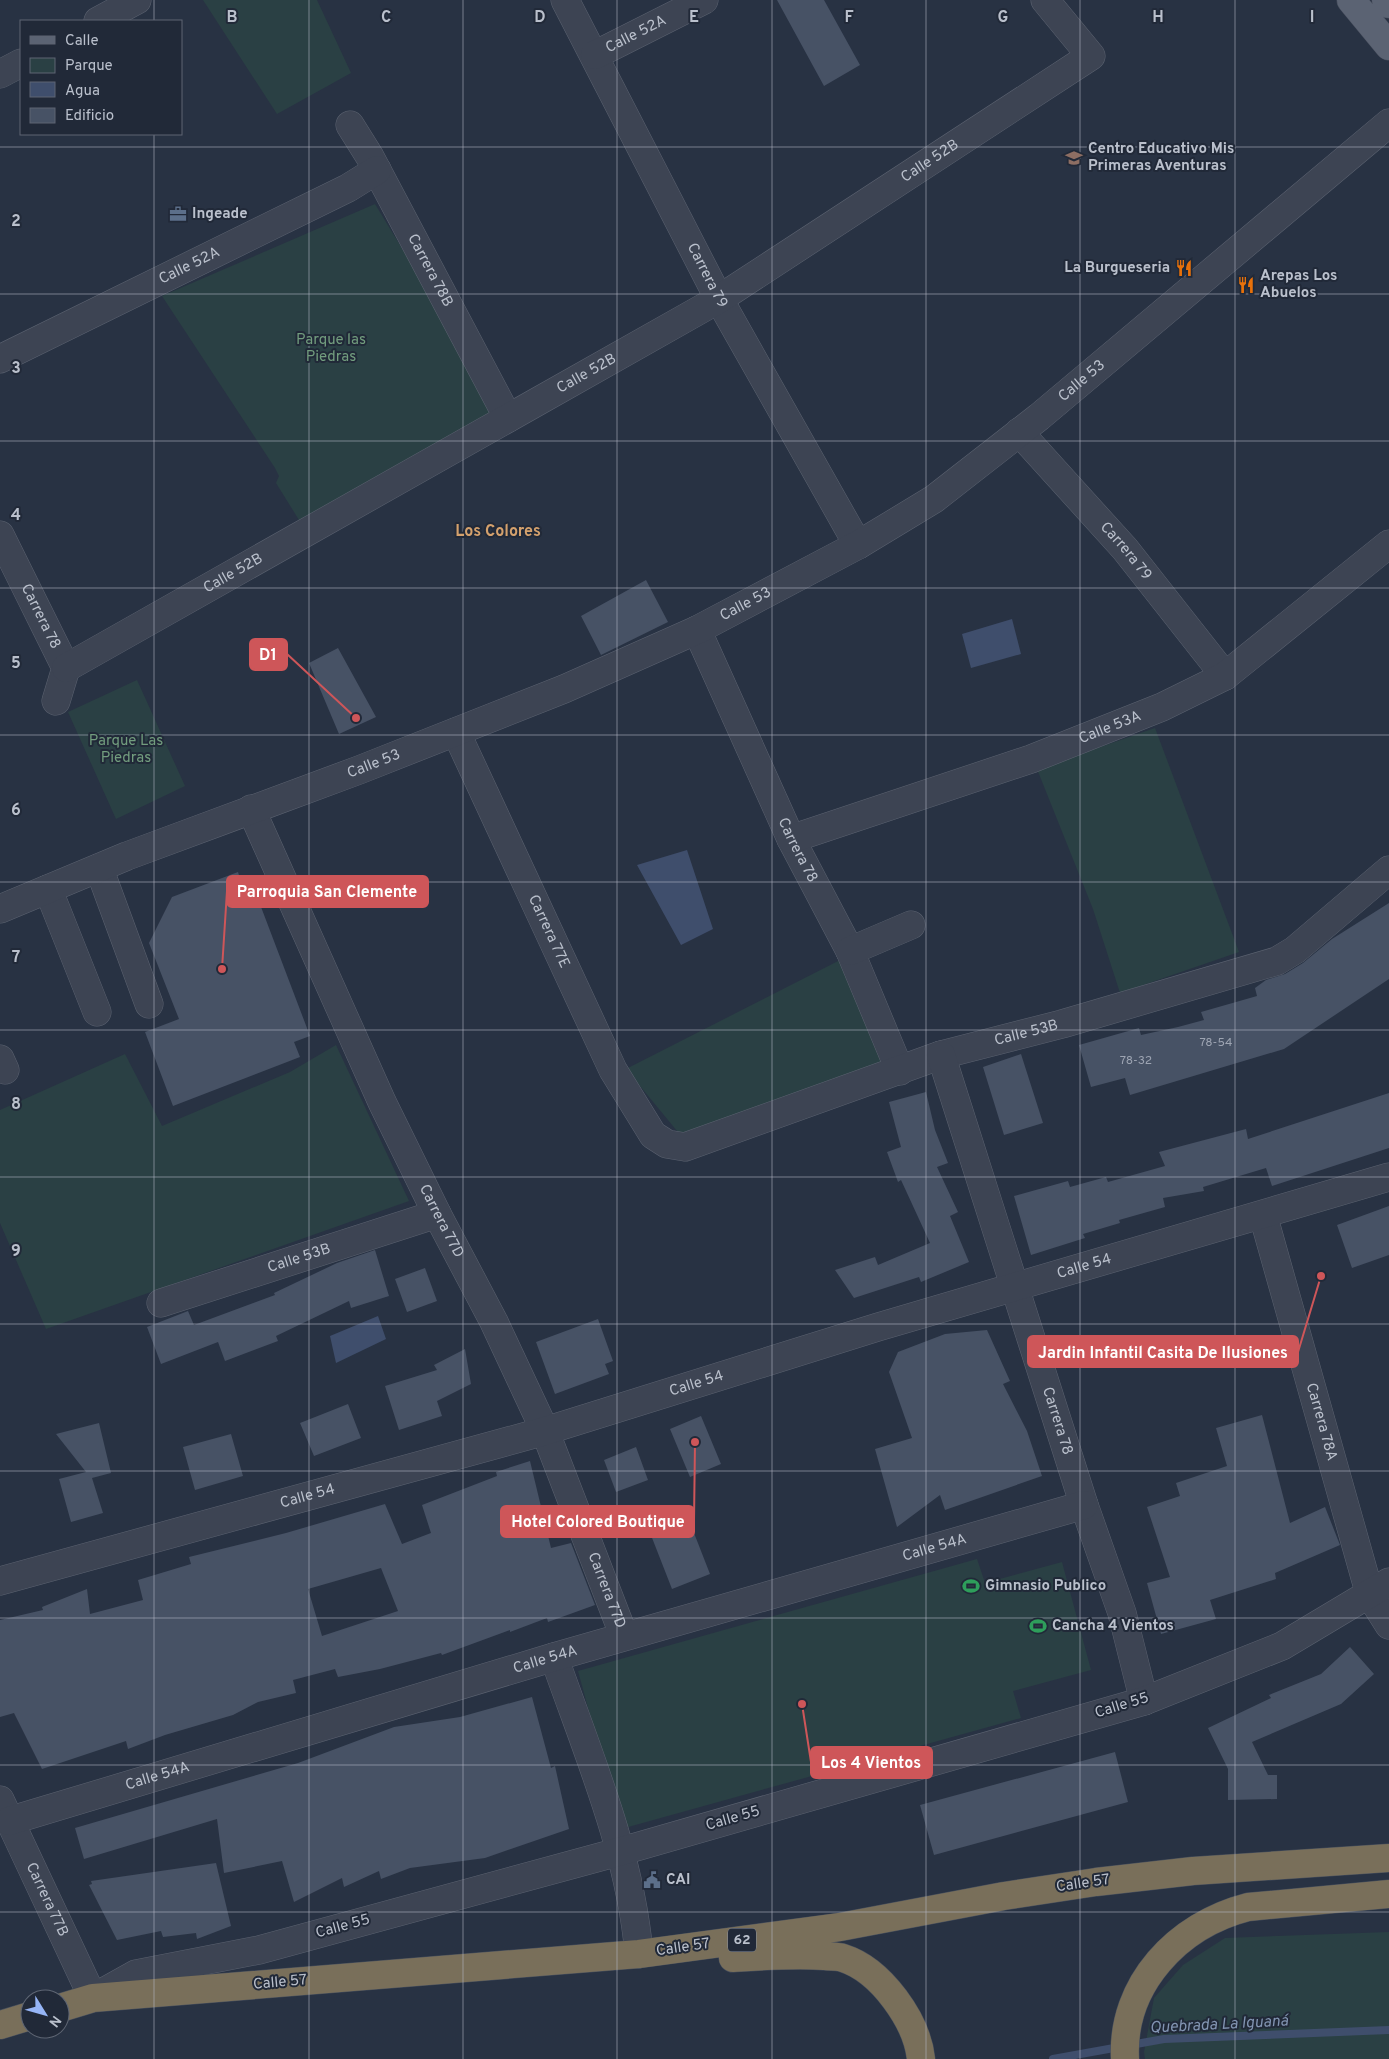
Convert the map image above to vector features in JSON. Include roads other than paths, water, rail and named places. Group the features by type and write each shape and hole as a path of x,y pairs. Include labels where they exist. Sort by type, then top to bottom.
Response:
{"highway":[{"name":"Calle 57","path":"93,1998 639,1954 840,1927 1004,1896 1096,1882 1193,1871 1389,1858"},
{"path":"1125,2059 1124,2042 1132,2007 1147,1976 1175,1943 1225,1913 1248,1907 1387,1895"},
{"path":"639,1954 697,1961 795,1954 843,1958 879,1981 894,1997 916,2034 922,2059"},
{"name":"Calle 55","path":"70,2005 93,1998"},
{"path":"0,2025 20,2019"}],"main road":[{"path":"1351,0 1389,46"},
{"path":"1386,0 1389,4"}],"street":[{"path":"100,20 137,0"},
{"name":"Carrera 79","path":"565,0 719,299 858,546"},
{"name":"Calle 52A","path":"595,55 704,0"},
{"name":"Calle 52B","path":"66,668 719,299 1091,56 1045,0"},
{"path":"0,74 20,64"},
{"name":"Calle 53","path":"0,908 251,809 456,732 564,688 697,630 858,546 934,500 1039,418 1389,123"},
{"name":"Carrera 78B","path":"350,125 377,170 508,418"},
{"name":"Calle 52A","path":"0,359 348,188 377,170"},
{"name":"Carrera 79","path":"1019,432 1125,549 1225,676"},
{"name":"Carrera 78","path":"0,535 66,668 56,701"},
{"name":"Calle 53A","path":"791,838 1031,760 1162,707 1225,676 1389,544"},
{"name":"Carrera 78","path":"697,630 791,838 850,951 900,1071"},
{"name":"Carrera 77E","path":"456,732 613,1070 647,1127"},
{"name":"Carrera 77D","path":"251,809 382,1102 436,1214 494,1322 545,1431 624,1636"},
{"path":"99,868 149,1004"},
{"name":"Calle 53B","path":"647,1127 659,1140 685,1147 941,1055 1062,1024 1277,961 1295,950 1389,870"},
{"path":"48,889 96,1012"},
{"path":"850,951 911,925"},
{"name":"Carrera 78","path":"941,1055 1084,1505 1122,1613 1144,1701"},
{"name":"Calle 54","path":"0,1581 545,1431 676,1389 1014,1287 1389,1177"},
{"name":"Calle 53B","path":"161,1303 436,1214"},
{"name":"Carrera 78A","path":"1262,1215 1380,1588 1389,1625"},
{"name":"Calle 54A","path":"4,1811 554,1657 1084,1505"},
{"name":"Calle 55","path":"93,1998 136,1974 259,1950 622,1851 1144,1701 1282,1646 1380,1588"},
{"path":"554,1657 622,1851 637,1924 639,1954"},
{"name":"Carrera 77B","path":"4,1811 93,1998"}],"water":[{"path":"1012,619 1021,654 971,668 962,634"},
{"path":"687,850 713,929 681,945 637,865"},
{"path":"378,1316 386,1339 336,1363 330,1336"}],"waterway":[{"name":"Quebrada La Iguaná","path":"1053,2059 1164,2039 1389,2030"}],"place":[{"name":"Centro Educativo Mis Primeras Aventuras","path":"1074,158"},
{"name":"Ingeade","path":"178,214"},
{"name":"La Burgueseria","path":"1184,268"},
{"name":"Arepas Los Abuelos","path":"1246,285"},
{"name":"D1","path":"356,718"},
{"name":"Parroquia San Clemente","path":"222,969"},
{"name":"Jardin Infantil Casita De Ilusiones","path":"1321,1276"},
{"name":"Hotel Colored Boutique","path":"695,1442"},
{"name":"Gimnasio Publico","path":"971,1586"},
{"name":"Cancha 4 Vientos","path":"1038,1626"},
{"name":"Los 4 Vientos","path":"802,1704"},
{"name":"CAI","path":"652,1880"}],"district":[{"name":"Los Colores","path":"498,532"}],"park label":[{"name":"Parque las Piedras","path":"331,348"},
{"name":"Parque Las Piedras","path":"126,750"}]}
